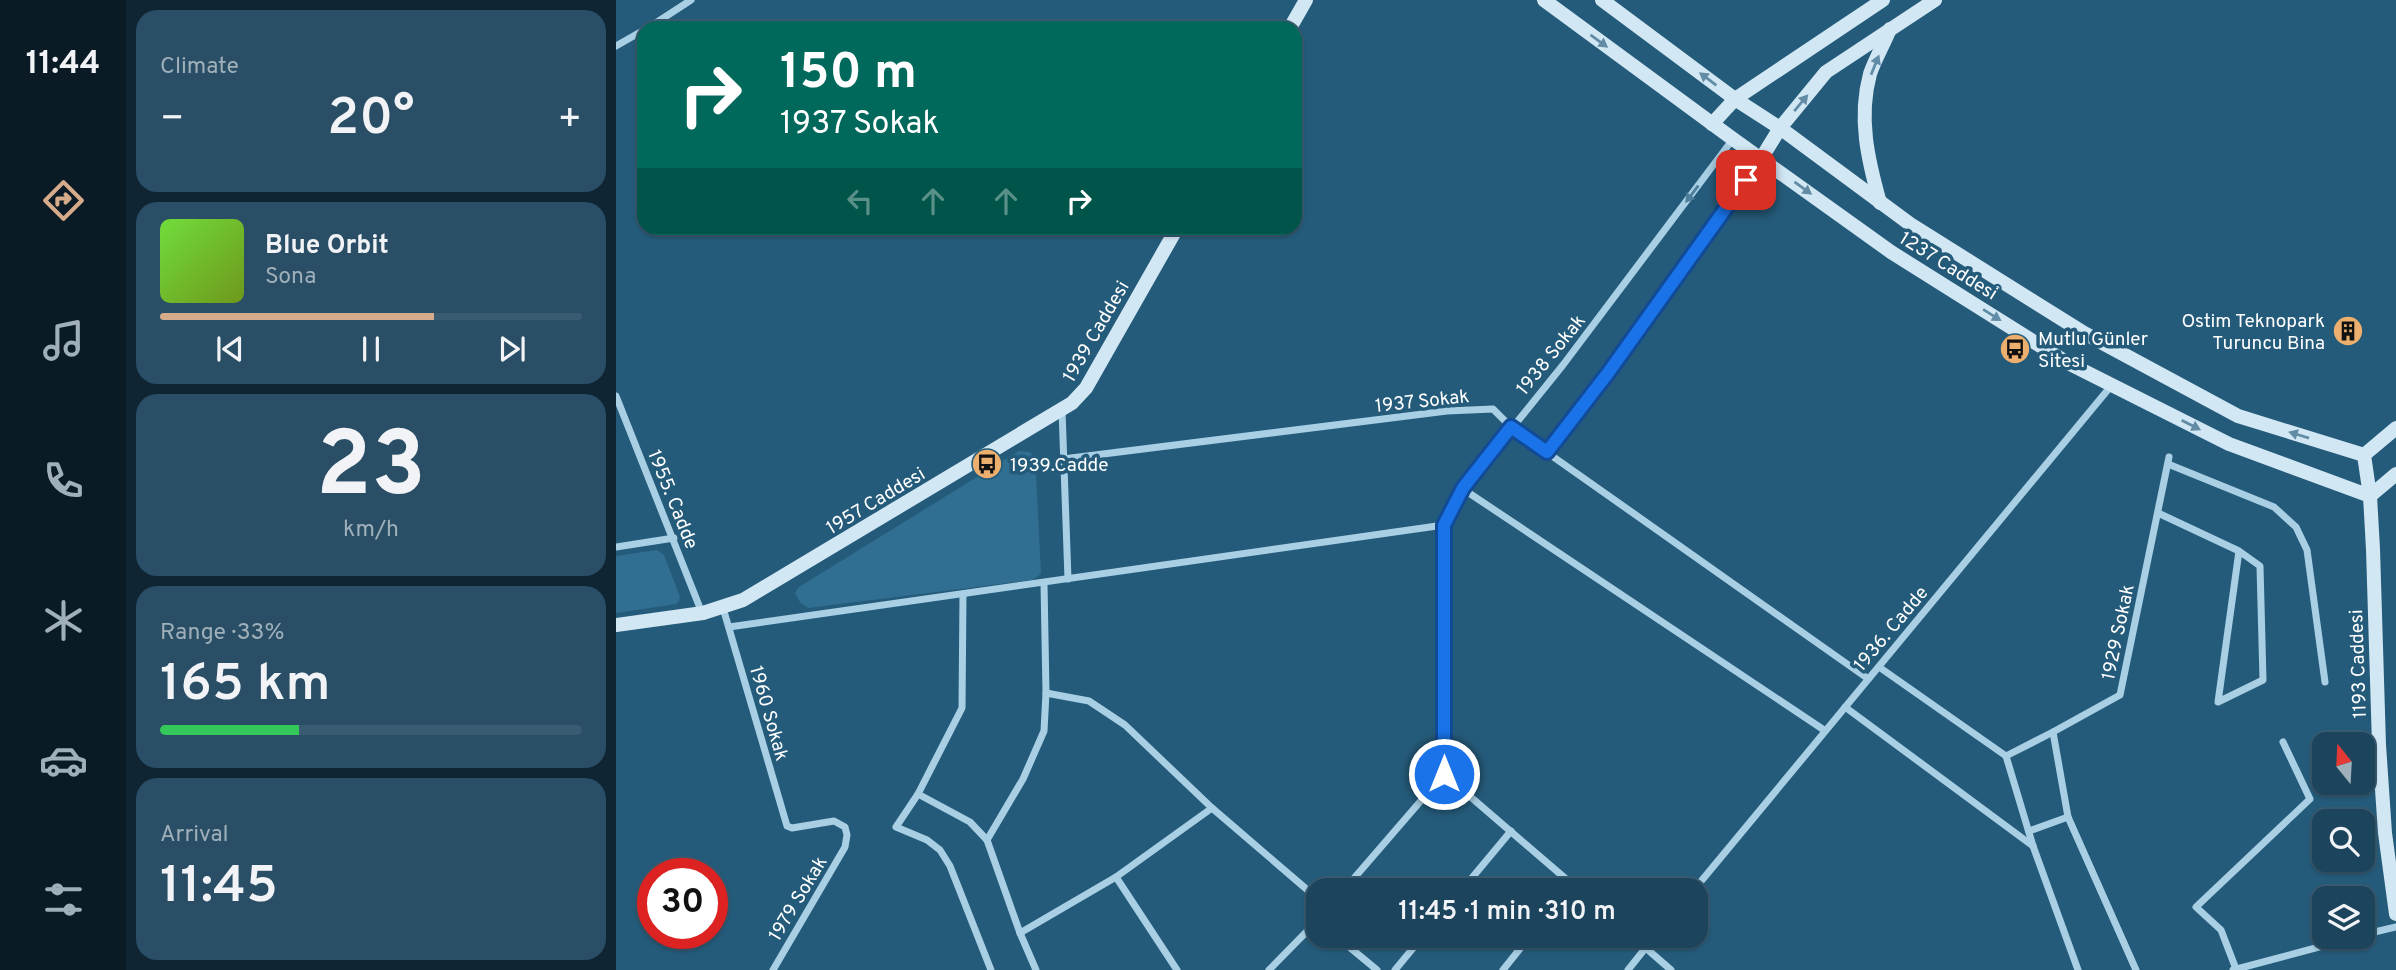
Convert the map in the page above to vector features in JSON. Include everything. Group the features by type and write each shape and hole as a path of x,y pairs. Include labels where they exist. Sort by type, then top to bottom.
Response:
{"street":[{"path":"658,21 691,0"},
{"path":"1294,21 1306,0"},
{"name":"1237 Caddesi","path":"1544,0 1891,251 2066,362 2229,444 2370,496"},
{"name":"1237 Caddesi","path":"1602,0 1910,224 2084,332 2238,416 2364,455"},
{"path":"1712,124 1735,99 1883,0"},
{"path":"1547,452 1608,373 1761,159 1780,128 1826,72 1935,0"},
{"path":"1880,203 1869,161 1863,115 1870,73 1890,29"},
{"path":"616,47 637,34"},
{"name":"1938 Sokak","path":"1444,774 1444,525 1463,488 1563,365 1733,139"},
{"name":"1939 Caddesi","path":"1068,579 1062,410 1086,388 1173,235"},
{"name":"1936. Cadde","path":"1704,878 2111,385"},
{"name":"1955. Cadde","path":"616,396 703,613"},
{"name":"1957 Caddesi","path":"616,625 703,613 723,608 762,591 1062,410"},
{"name":"1937 Sokak","path":"1063,459 1447,411 1493,410 1511,427 1867,678"},
{"path":"2364,455 2396,428"},
{"name":"1193 Caddesi","path":"2364,455 2370,496 2385,833 2396,914"},
{"name":"1929 Sokak","path":"2006,757 2120,695 2169,460 2274,507 2296,527 2307,550 2325,682"},
{"path":"2370,496 2396,474"},
{"path":"1463,488 1824,730"},
{"path":"2158,513 2239,551 2260,566 2263,680 2218,702 2239,551"},
{"path":"729,627 1444,525"},
{"path":"616,547 674,538"},
{"path":"987,840 1023,779 1044,731 1044,583"},
{"path":"963,594 962,708 918,794 896,827 927,840 940,850 950,866 991,970"},
{"name":"1960 Sokak","path":"723,608 787,826 792,828 834,821 845,827 847,841"},
{"path":"1878,667 2006,757 2033,846 2078,970"},
{"path":"1046,694 1089,701 1125,725 1212,808 1306,890"},
{"path":"1845,706 2033,846"},
{"path":"2053,732 2068,817 2136,970"},
{"path":"2283,742 2310,799 2196,907 2221,930 2234,969 2312,949"},
{"path":"1354,878 1444,774 1511,831 1560,878"},
{"path":"918,794 970,822 987,840 1036,970"},
{"path":"1020,933 1116,877 1212,808"},
{"path":"2029,831 2068,817"},
{"path":"1472,878 1511,831"},
{"name":"1979 Sokak","path":"773,970 847,841"},
{"path":"1116,877 1177,970"},
{"path":"2375,932 2396,927"},
{"path":"1269,970 1306,932"},
{"path":"1350,948 1377,970"},
{"path":"1395,970 1413,948"},
{"path":"1503,970 1520,948"},
{"path":"1628,970 1646,948 1671,970"}],"shaded area":[{"path":"1019,451 1035,456 1041,574 1032,580 808,608 800,602 795,593 799,587"},
{"path":"657,550 664,555 680,597 679,601 676,604 616,613 616,556"}],"place":[{"name":"Ostim Teknopark Turuncu Bina","path":"2348,331"},
{"name":"Mutlu Günler Sitesi","path":"2015,349"},
{"name":"1939.Cadde","path":"987,464"}],"route":[{"path":"1444,774 1444,525 1463,488 1511,427 1547,452 1608,373 1746,180"}]}
